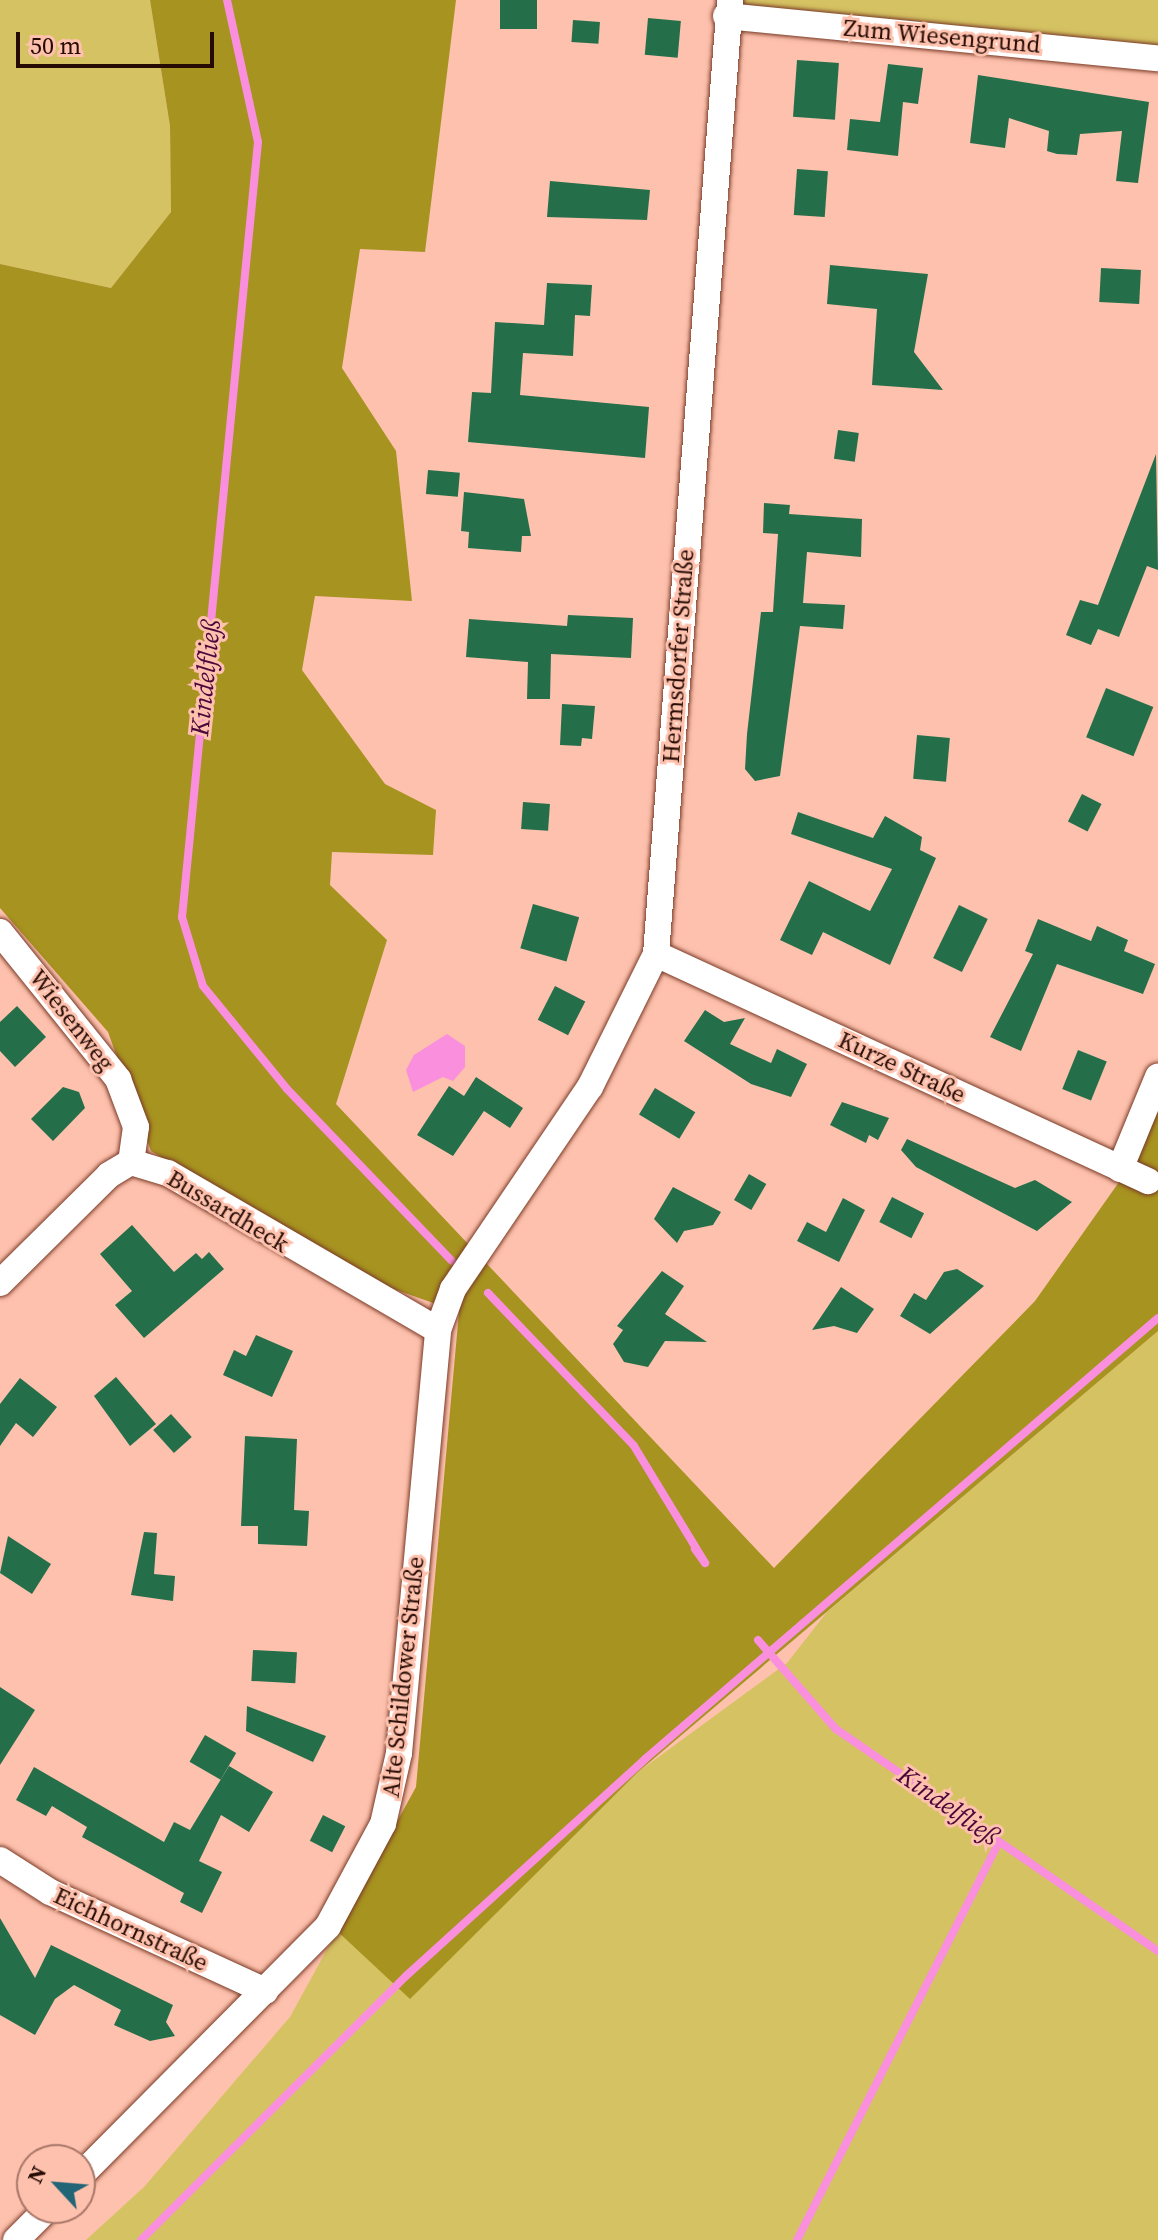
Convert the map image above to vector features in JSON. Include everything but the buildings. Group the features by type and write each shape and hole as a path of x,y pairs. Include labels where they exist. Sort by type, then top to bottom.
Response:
{"street":[{"name":"Zum Wiesengrund","path":"728,8 1158,58"},
{"name":"Hermsdorfer Straße","path":"475,1256 590,1087 656,954 728,8"},
{"name":"Wiesenweg","path":"0,932 118,1079 136,1127 131,1162"},
{"name":"Kurze Straße","path":"656,954 1148,1181"},
{"path":"1120,1169 1158,1077"},
{"path":"0,1283 109,1175 131,1162"},
{"name":"Bussardheck","path":"131,1162 168,1173 438,1330"},
{"name":"Alte Schildower Straße","path":"96,2160 328,1926 395,1793 438,1330 453,1289 475,1256"},
{"name":"Eichhornstraße","path":"0,1860 50,1892 265,1991"},
{"path":"16,2240 32,2224"}],"shaded area":[{"path":"0,0 150,0 170,126 171,212 111,288 0,264"},
{"path":"150,0 456,0 425,252 360,249 342,368 396,451 412,601 315,596 302,670 385,784 436,810 433,855 332,852 330,885 387,940 336,1104 774,1568 1035,1301 1124,1175 1158,1098 1158,1331 638,1772 410,1999 337,1931 416,1787 459,1312 362,1278 151,1151 108,1032 0,908 0,264 111,288 171,212 170,126"},
{"path":"731,0 1158,0 1158,55 726,16"},
{"path":"447,1034 465,1046 465,1067 453,1081 443,1077 413,1092 406,1070 414,1055"},
{"path":"1158,1331 1158,2240 86,2240 144,2187 290,2017 337,1931 410,1998 638,1772 787,1663 827,1612"}],"waterway":[{"name":"Kindelfließ","path":"227,0 258,142 182,917 203,986 287,1089 452,1261"},
{"name":"Kindelfließ","path":"488,1293 634,1446 705,1563 695,1549"},
{"path":"141,2240 406,1976 645,1759 1158,1318"},
{"name":"Kindelfließ","path":"758,1640 836,1729 1158,1951"},
{"path":"797,2240 998,1844"}]}
